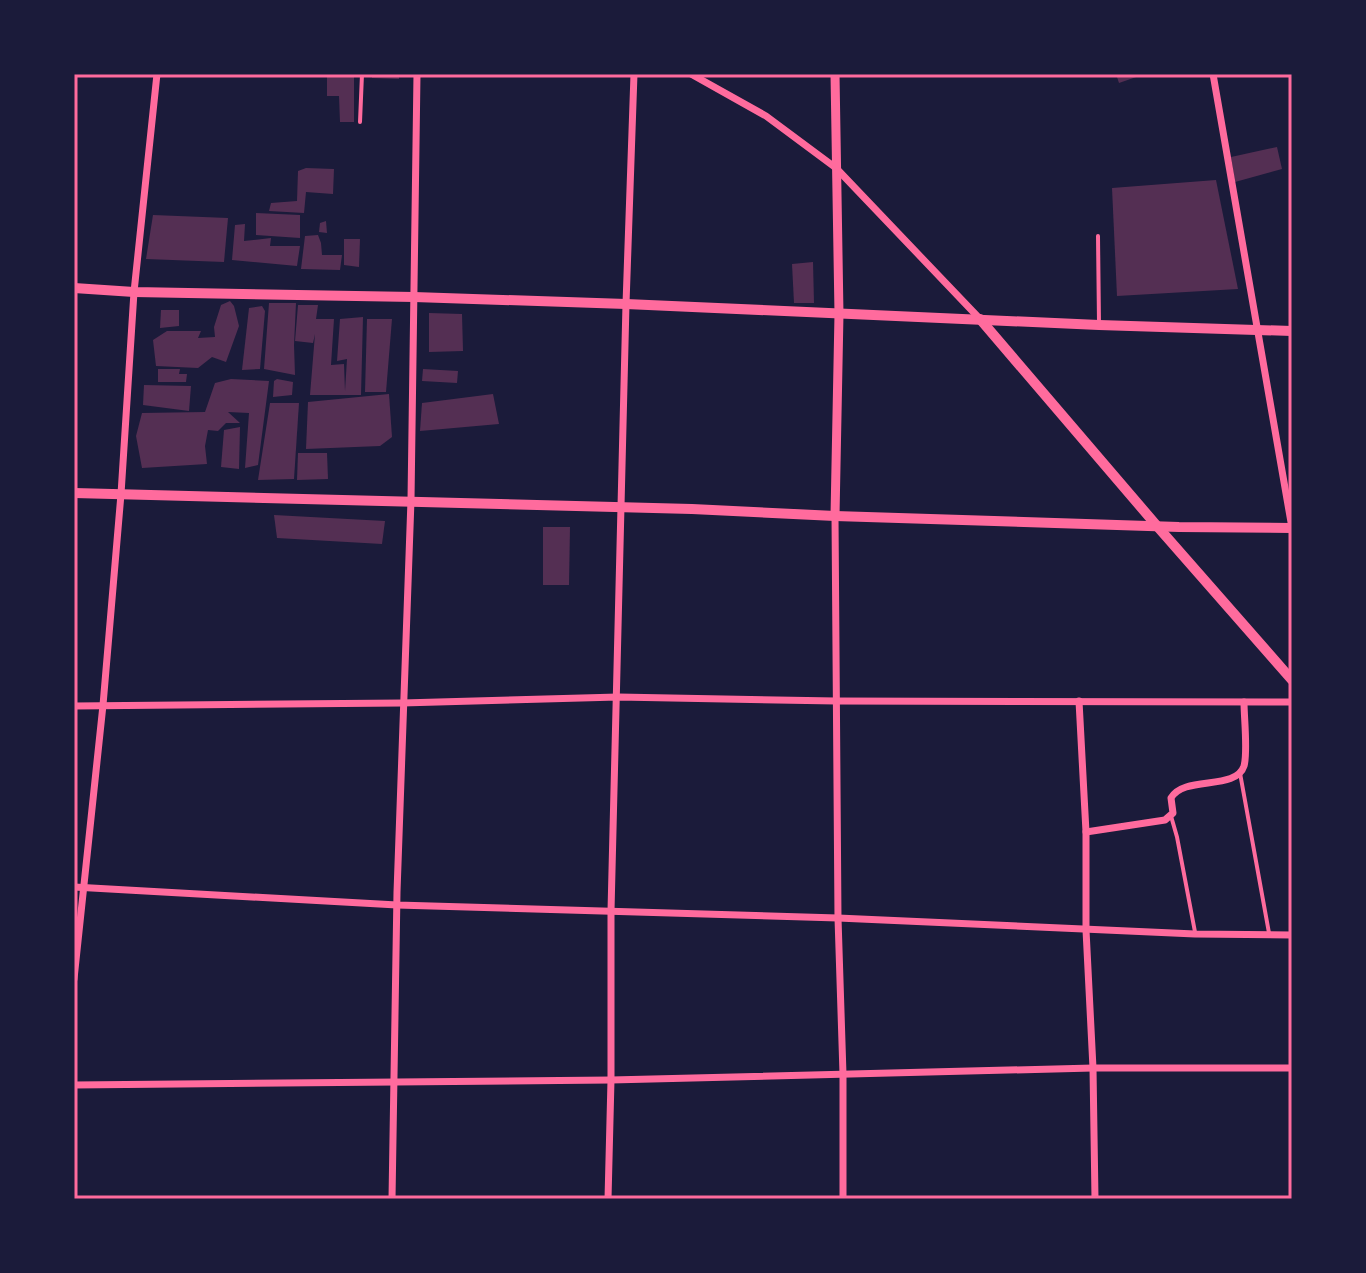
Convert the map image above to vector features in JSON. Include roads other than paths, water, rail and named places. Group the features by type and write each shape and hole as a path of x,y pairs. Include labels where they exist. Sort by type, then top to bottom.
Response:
{"main road":[{"path":"74,288 626,304 1292,331"},
{"path":"980,319 1292,680"},
{"path":"74,493 1292,528"}],"street":[{"path":"74,979 103,705 134,292 157,74"},
{"path":"392,1199 402,703 411,502 417,74"},
{"path":"608,1199 611,911 634,74"},
{"path":"691,74 766,116 836,168 980,319"},
{"path":"835,74 839,314 835,516 836,701 843,1199"},
{"path":"1213,74 1292,528"},
{"path":"74,706 402,703 618,697 1292,702"},
{"path":"1079,701 1086,832 1086,930 1095,1199"},
{"path":"1086,832 1165,820 1171,816 1171,798 1178,789 1231,778 1240,773 1245,762 1244,702"},
{"path":"74,887 397,905 1292,935"},
{"path":"74,1085 611,1080 1093,1068 1292,1068"}],"lane":[{"path":"360,122 362,74"},
{"path":"1098,236 1099,325"},
{"path":"1240,773 1270,936"},
{"path":"1171,816 1195,934"}]}
